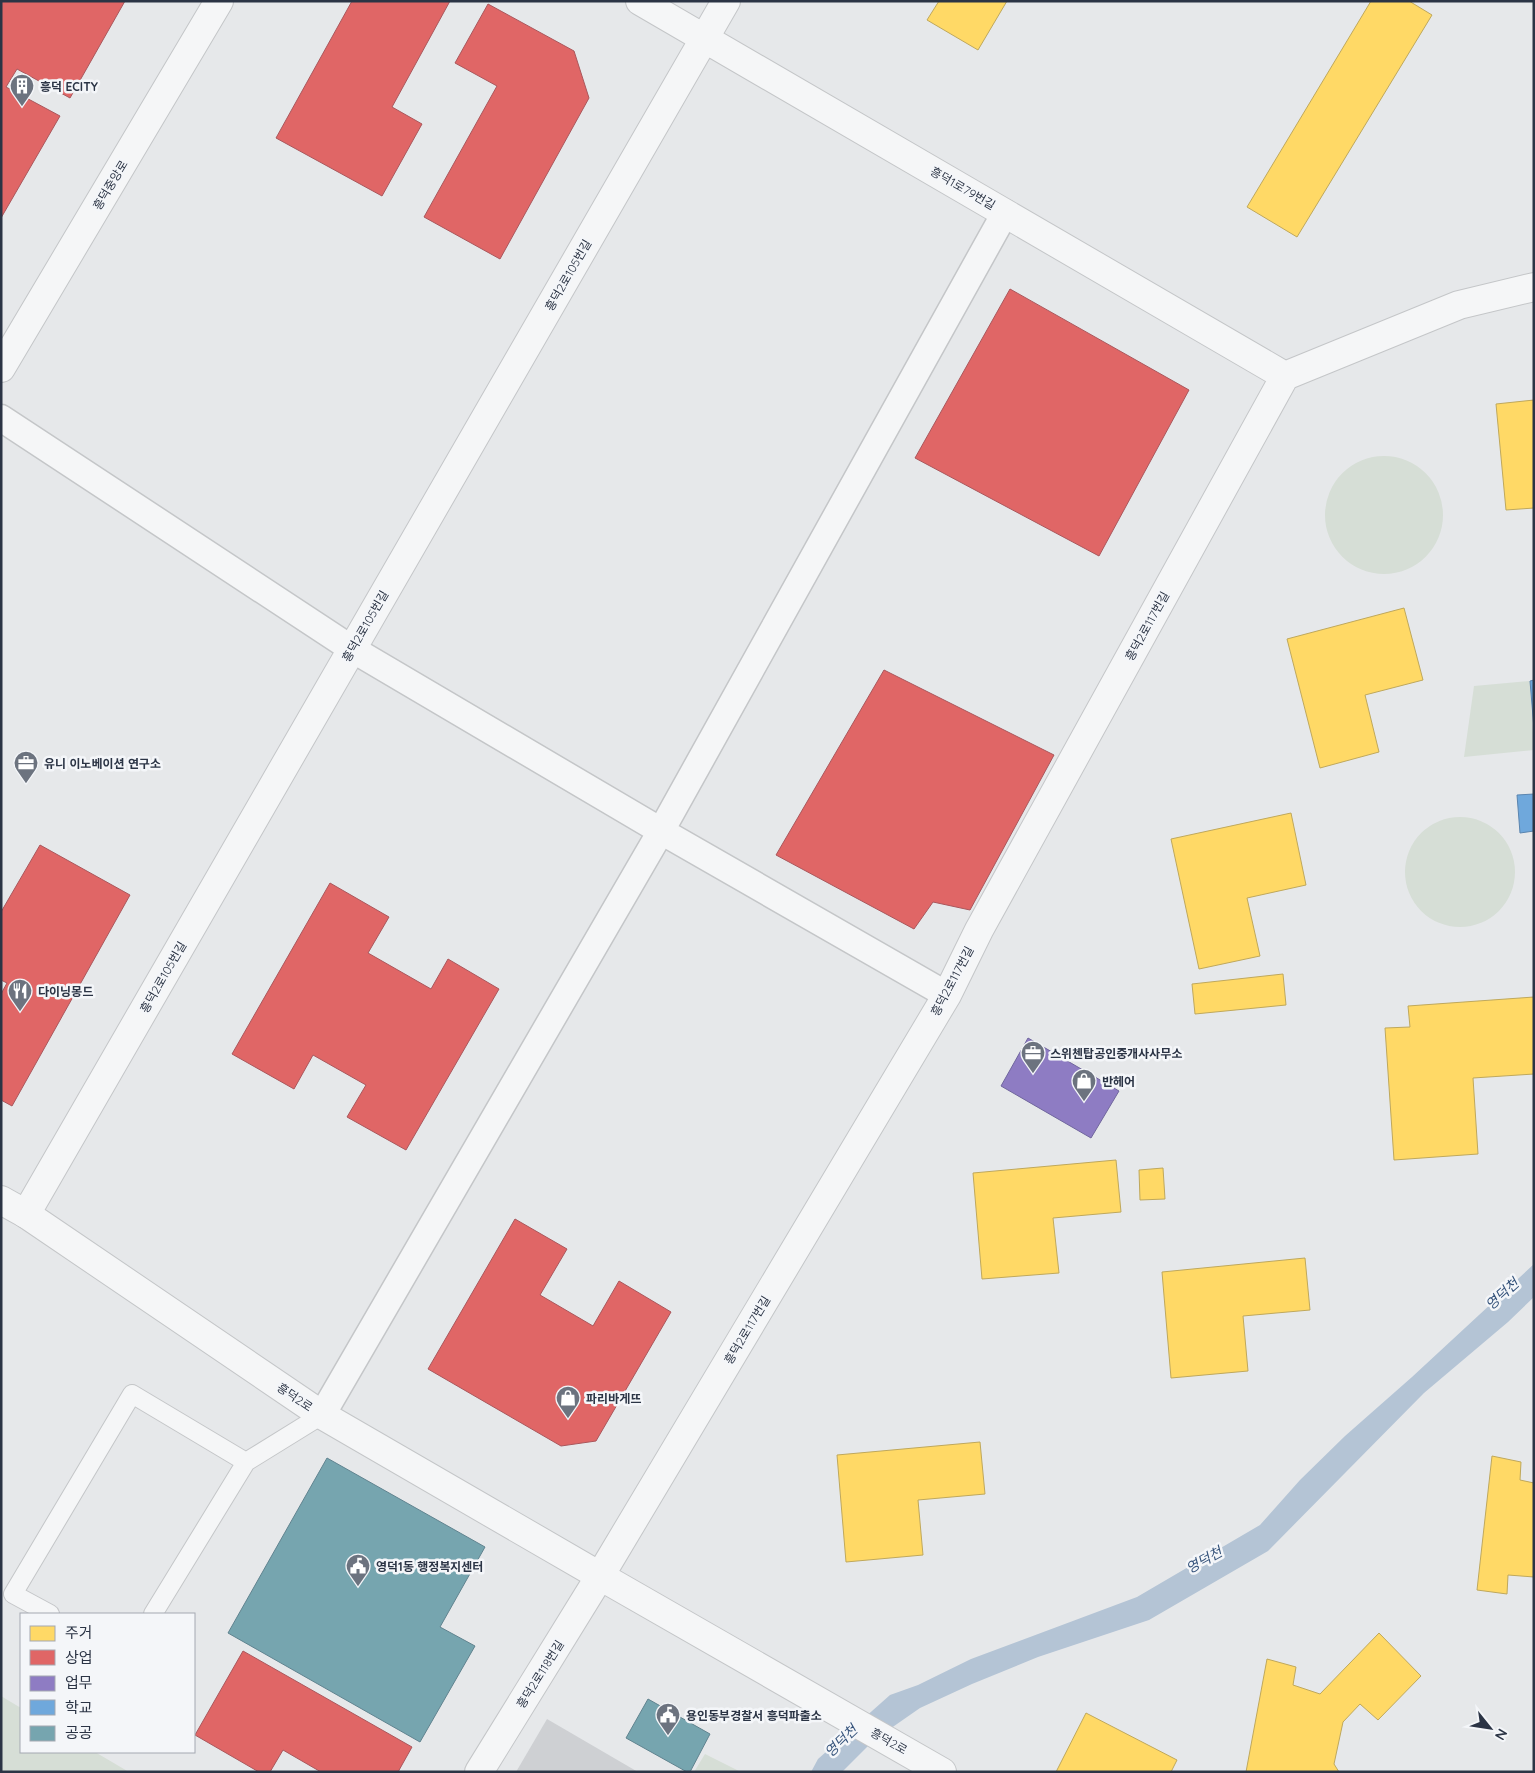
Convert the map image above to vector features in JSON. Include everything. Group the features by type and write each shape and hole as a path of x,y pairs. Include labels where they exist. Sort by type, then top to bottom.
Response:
{"street":[{"name":"흥덕중앙로","path":"1,368 219,1"},
{"name":"흥덕1로79번길","path":"640,1 1285,376"},
{"name":"흥덕2로105번길","path":"26,1214 726,1"},
{"path":"322,1415 660,831 1004,213"},
{"path":"1285,376 1459,305 1534,287"},
{"name":"흥덕2로117번길","path":"600,1576 947,995 979,930 1285,376"},
{"path":"1,418 352,648 660,831 947,995"},
{"name":"흥덕2로","path":"1,1200 26,1214 322,1415 942,1772"},
{"name":"흥덕2로118번길","path":"479,1772 600,1576"}],"lane":[{"path":"48,1613 13,1594 132,1394 246,1462"},
{"path":"154,1613 246,1462 322,1415"}],"shaded area":[{"path":"1384,456 1407,460 1426,473 1439,492 1443,515 1439,538 1426,557 1407,570 1384,574 1361,570 1342,557 1329,538 1325,515 1329,492 1342,473 1361,460"},
{"path":"1530,681 1534,750 1464,757 1474,686"},
{"path":"1460,817 1471,818 1481,822 1499,833 1510,851 1514,861 1514,883 1510,893 1499,911 1481,922 1471,926 1460,927 1449,926 1439,922 1421,911 1410,893 1406,883 1405,872 1406,861 1410,851 1421,833 1439,822 1449,818"},
{"path":"1,1696 20,1707 20,1753 97,1753 129,1772 1,1772"},
{"path":"705,1754 741,1772 694,1772"}],"water":[{"name":"영덕천","path":"1534,1264 1534,1297 1508,1322 1424,1393 1268,1551 1149,1620 1038,1657 920,1708 874,1740 842,1772 811,1772 818,1759 890,1695 918,1685 971,1659 1137,1597 1260,1525 1300,1480 1345,1436"}],"building: 주거":[{"path":"939,1 1007,1 978,50 927,20"},
{"path":"1371,1 1409,1 1432,15 1297,237 1247,207"},
{"path":"1534,400 1534,508 1506,510 1496,404"},
{"path":"1404,608 1423,680 1365,695 1379,752 1320,768 1287,639"},
{"path":"1291,813 1306,885 1247,898 1260,956 1199,969 1171,839"},
{"path":"1283,974 1286,1005 1195,1014 1192,984"},
{"path":"1534,997 1534,1074 1473,1078 1478,1154 1394,1160 1385,1028 1410,1027 1408,1006"},
{"path":"1116,1160 1121,1212 1053,1218 1059,1273 982,1279 973,1173"},
{"path":"1163,1168 1165,1199 1140,1200 1139,1170"},
{"path":"1305,1258 1310,1310 1243,1316 1248,1371 1171,1378 1162,1272"},
{"path":"980,1442 985,1494 918,1500 923,1555 846,1562 837,1455"},
{"path":"1492,1456 1521,1462 1520,1480 1534,1483 1534,1577 1508,1575 1507,1594 1477,1590"},
{"path":"1379,1633 1421,1676 1378,1720 1360,1704 1343,1722 1334,1764 1339,1772 1246,1772 1267,1659 1296,1667 1293,1685 1320,1694"},
{"path":"1086,1713 1177,1760 1171,1772 1056,1772"}],"building: 상업":[{"name":"흥덕 ECITY","path":"1,1 125,1 70,98 17,69 6,87 60,116 1,218"},
{"path":"352,1 450,1 392,107 422,124 382,196 276,138"},
{"path":"488,4 574,51 589,98 500,259 424,217 497,86 455,63"},
{"path":"1010,289 1189,390 1099,556 915,458"},
{"path":"884,670 1054,755 970,910 933,902 914,929 776,855"},
{"path":"40,845 130,895 12,1106 1,1100 1,994 7,983 1,980 1,912"},
{"path":"330,883 389,917 368,953 431,989 448,959 499,989 406,1150 347,1117 366,1085 313,1055 294,1089 232,1054"},
{"path":"515,1219 567,1249 540,1295 593,1326 619,1281 671,1312 596,1441 561,1446 428,1369"},
{"path":"243,1651 412,1747 398,1772 321,1772 283,1750 270,1772 259,1772 195,1735"}],"building: 업무":[{"path":"1028,1038 1119,1091 1091,1138 1001,1086"}],"building: 학교":[{"path":"1534,680 1534,729 1530,681"},
{"path":"1534,794 1534,831 1520,833 1517,795"}],"building: 공공":[{"name":"영덕1동 행정복지센터","path":"327,1458 485,1547 440,1627 475,1646 420,1742 228,1633"},
{"name":"용인동부경찰서 흥덕파출소","path":"648,1699 710,1734 690,1772 626,1738"}],"building: 기타":[{"path":"547,1719 638,1772 516,1772"}],"place":[{"name":"흥덕 ECITY","path":"22,107"},
{"name":"유니 이노베이션 연구소","path":"26,784"},
{"name":"다이닝몽드","path":"20,1012"},
{"name":"스위첸탑공인중개사사무소","path":"1033,1074"},
{"name":"반헤어","path":"1084,1102"},
{"name":"파리바게뜨","path":"568,1419"},
{"name":"영덕1동 행정복지센터","path":"358,1587"},
{"name":"용인동부경찰서 흥덕파출소","path":"668,1736"}]}
